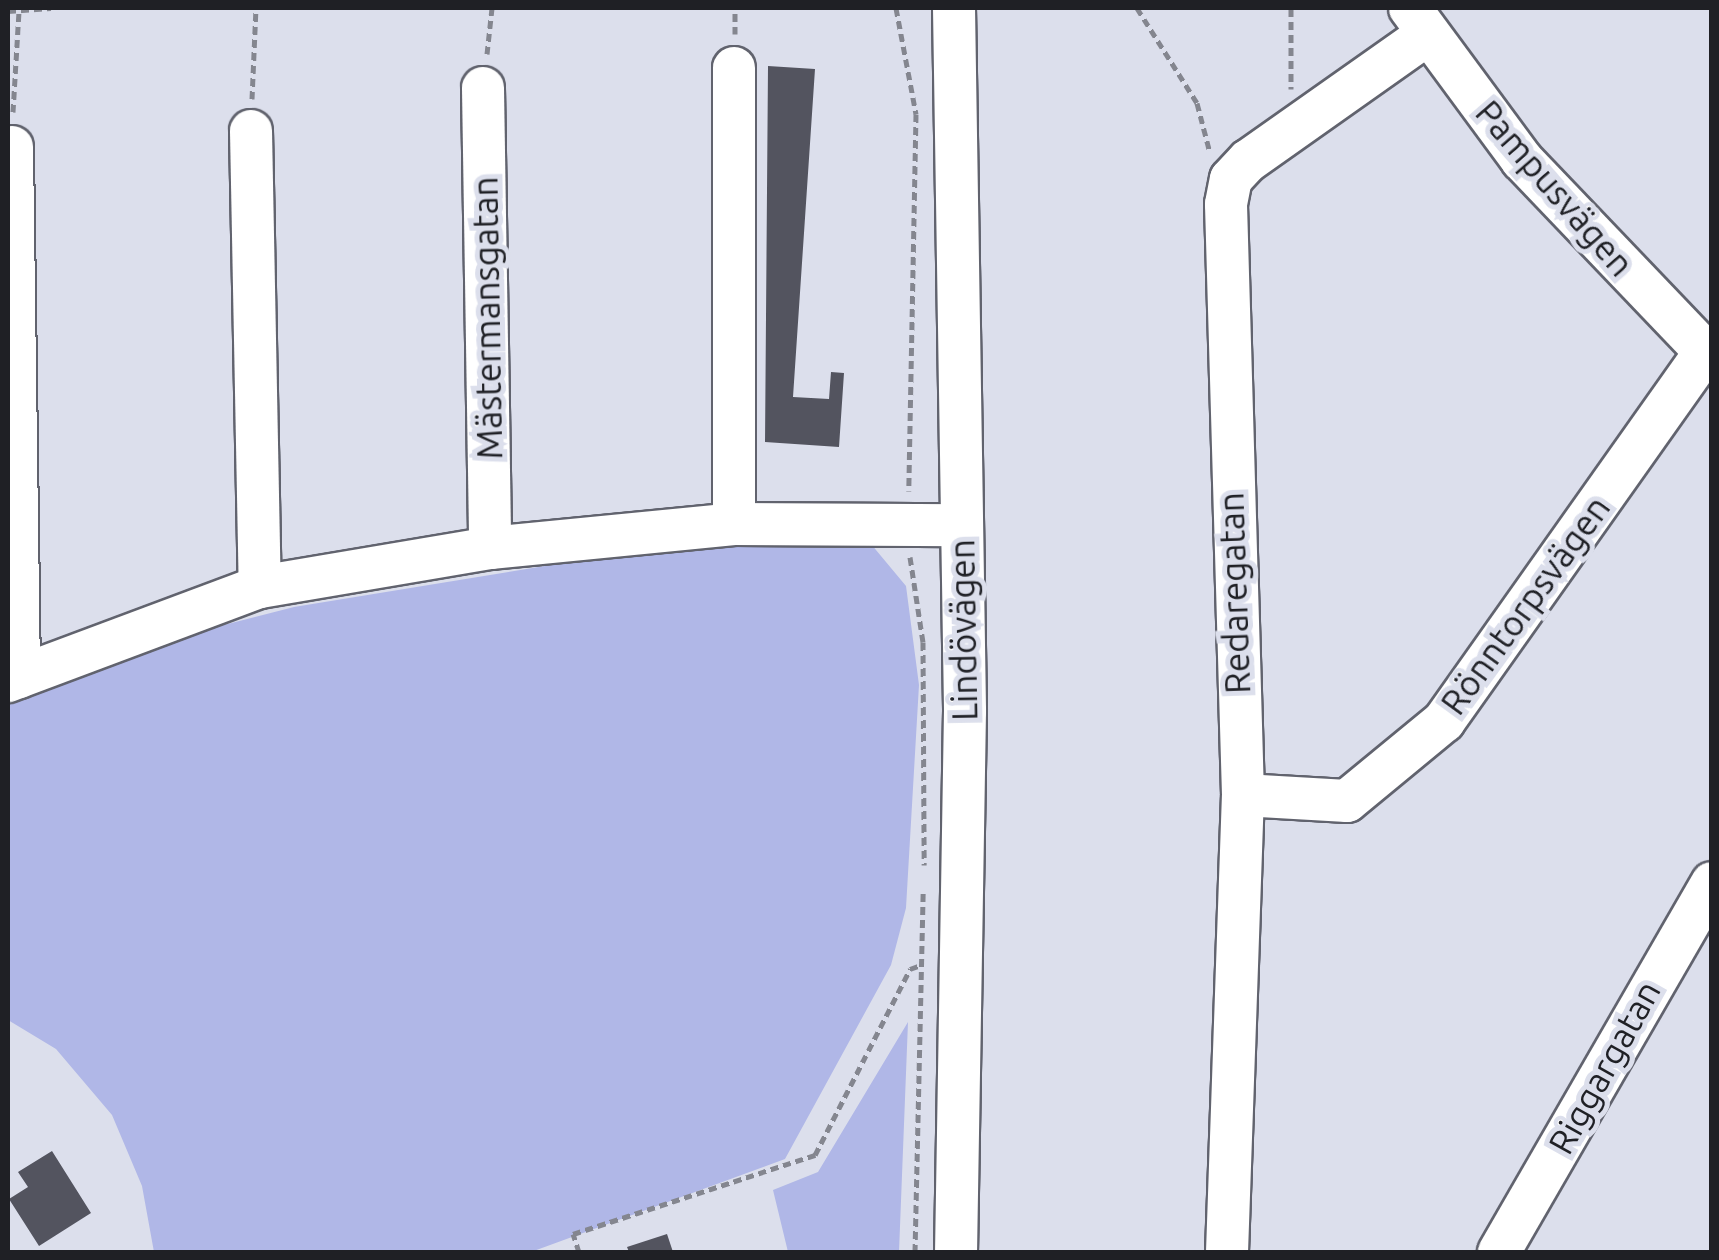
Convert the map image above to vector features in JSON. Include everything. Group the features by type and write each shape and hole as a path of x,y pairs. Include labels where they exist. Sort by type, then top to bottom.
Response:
{"street":[{"name":"Lindövägen","path":"954,8 962,526 956,1252"},
{"path":"1230,179 1419,21"},
{"name":"Pampusvägen","path":"1419,21 1522,160 1708,356"},
{"path":"734,68 734,524"},
{"name":"Mästermansgatan","path":"483,88 490,548"},
{"path":"250,131 260,587"},
{"path":"12,147 13,679 260,587 490,548 734,524 962,526"},
{"name":"Redaregatan","path":"1227,1252 1243,794 1226,358 1230,179"},
{"name":"Rönntorpsvägen","path":"1243,794 1347,800 1444,721 1708,356"},
{"name":"Riggargatan","path":"1499,1252 1712,883"}],"path":[{"path":"8,11 51,8"},
{"path":"250,131 256,8"},
{"path":"483,88 492,8"},
{"path":"896,8 916,114 908,524 923,642 915,1252"},
{"path":"1136,8 1168,48 1197,102 1212,162 1230,179"},
{"path":"1290,8 1299,125"},
{"path":"12,147 19,10"},
{"path":"578,1252 573,1234 815,1155 910,969 921,966"}],"shaded area":[{"path":"871,544 906,586 919,685 906,908 891,965 785,1159 531,1252 154,1252 142,1186 112,1115 56,1049 8,1020 8,705 126,650 294,607 674,545"},
{"path":"908,1022 899,1252 788,1252 773,1190 818,1172"}],"building":[{"path":"768,66 815,69 793,397 829,399 831,372 844,373 839,447 765,442"},
{"path":"52,1151 91,1213 39,1246 9,1199 28,1187 18,1172"},
{"path":"667,1234 673,1252 629,1252 627,1247"}]}
